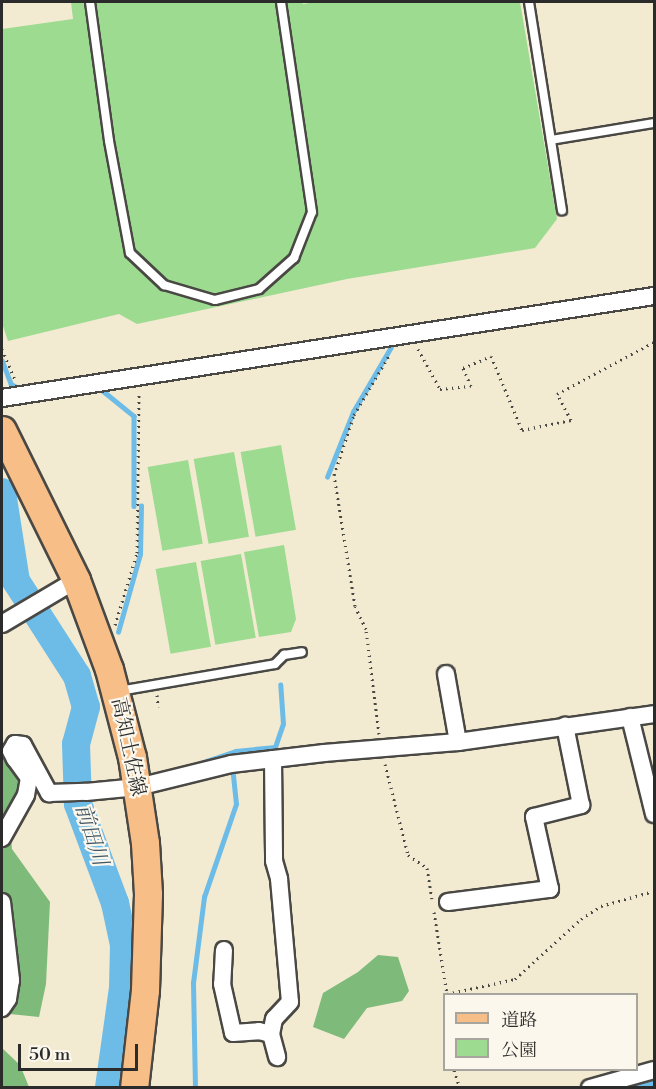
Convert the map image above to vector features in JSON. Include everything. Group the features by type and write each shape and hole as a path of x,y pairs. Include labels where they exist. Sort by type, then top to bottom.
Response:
{"main road":[{"name":"高知土佐線","path":"2,430 76,580 116,691 138,787 148,866 148,944 134,1088"}],"street":[{"path":"2,398 654,300"},
{"path":"2,624 76,580"},
{"path":"446,674 458,741"},
{"path":"2,838 26,795 28,778 11,751 15,744 23,745 49,793 86,792 138,787 231,764 458,741 654,714"},
{"path":"630,717 654,814"},
{"path":"448,902 550,889 534,817 581,805 565,726"},
{"path":"273,759 274,861 279,879 290,1002 274,1019 271,1034 277,1057"},
{"path":"2,902 11,980 8,999 2,1008"},
{"path":"224,950 222,984 233,1033 260,1031 271,1034"},
{"path":"590,1088 654,1070"}],"lane":[{"path":"90,2 109,141 130,253 164,285 215,300 259,289 294,258 312,212 281,2"},
{"path":"529,2 562,210"},
{"path":"551,140 654,123"},
{"path":"116,691 275,664 284,655 302,652"}],"path":[{"path":"381,747 366,629 355,606 334,475 354,415 405,336 440,389 471,386 463,368 491,357 522,430 571,420 556,394 654,342"},
{"path":"2,349 13,375"},
{"path":"114,631 137,553 139,378"},
{"path":"454,1071 460,1088"}],"green space":[{"path":"71,2 302,2 303,4 315,2 520,2 557,219 535,248 347,279 137,324 119,314 8,341 2,323 2,29 73,19"},
{"path":"281,445 296,530 256,537 241,452"},
{"path":"234,452 249,537 209,544 194,459"},
{"path":"188,460 203,544 162,551 148,467"},
{"path":"284,545 296,619 291,632 259,637 244,552"},
{"path":"241,554 256,638 215,645 201,561"},
{"path":"196,562 211,647 171,654 156,569"},
{"path":"2,756 15,769 25,800 10,827 12,849 50,902 46,984 39,1017 10,1014 2,995"},
{"path":"378,955 398,957 409,991 402,1001 367,1008 344,1039 313,1027 323,993 358,972"},
{"path":"2,1048 20,1065 29,1087 2,1087"}],"waterway":[{"path":"327,477 353,412 391,347"},
{"path":"2,360 11,384 20,389"},
{"path":"102,390 134,416 134,506"},
{"name":"前田川","path":"2,492 16,581 77,676 86,707 76,744 78,804 115,903 124,945 123,988 109,1088"},
{"path":"118,632 140,554 141,506"},
{"path":"198,764 236,751 275,747 283,724 280,685"},
{"path":"195,1088 193,983 204,897 236,804 233,773"},
{"name":"前田川","path":"642,1088 654,1084"}]}
